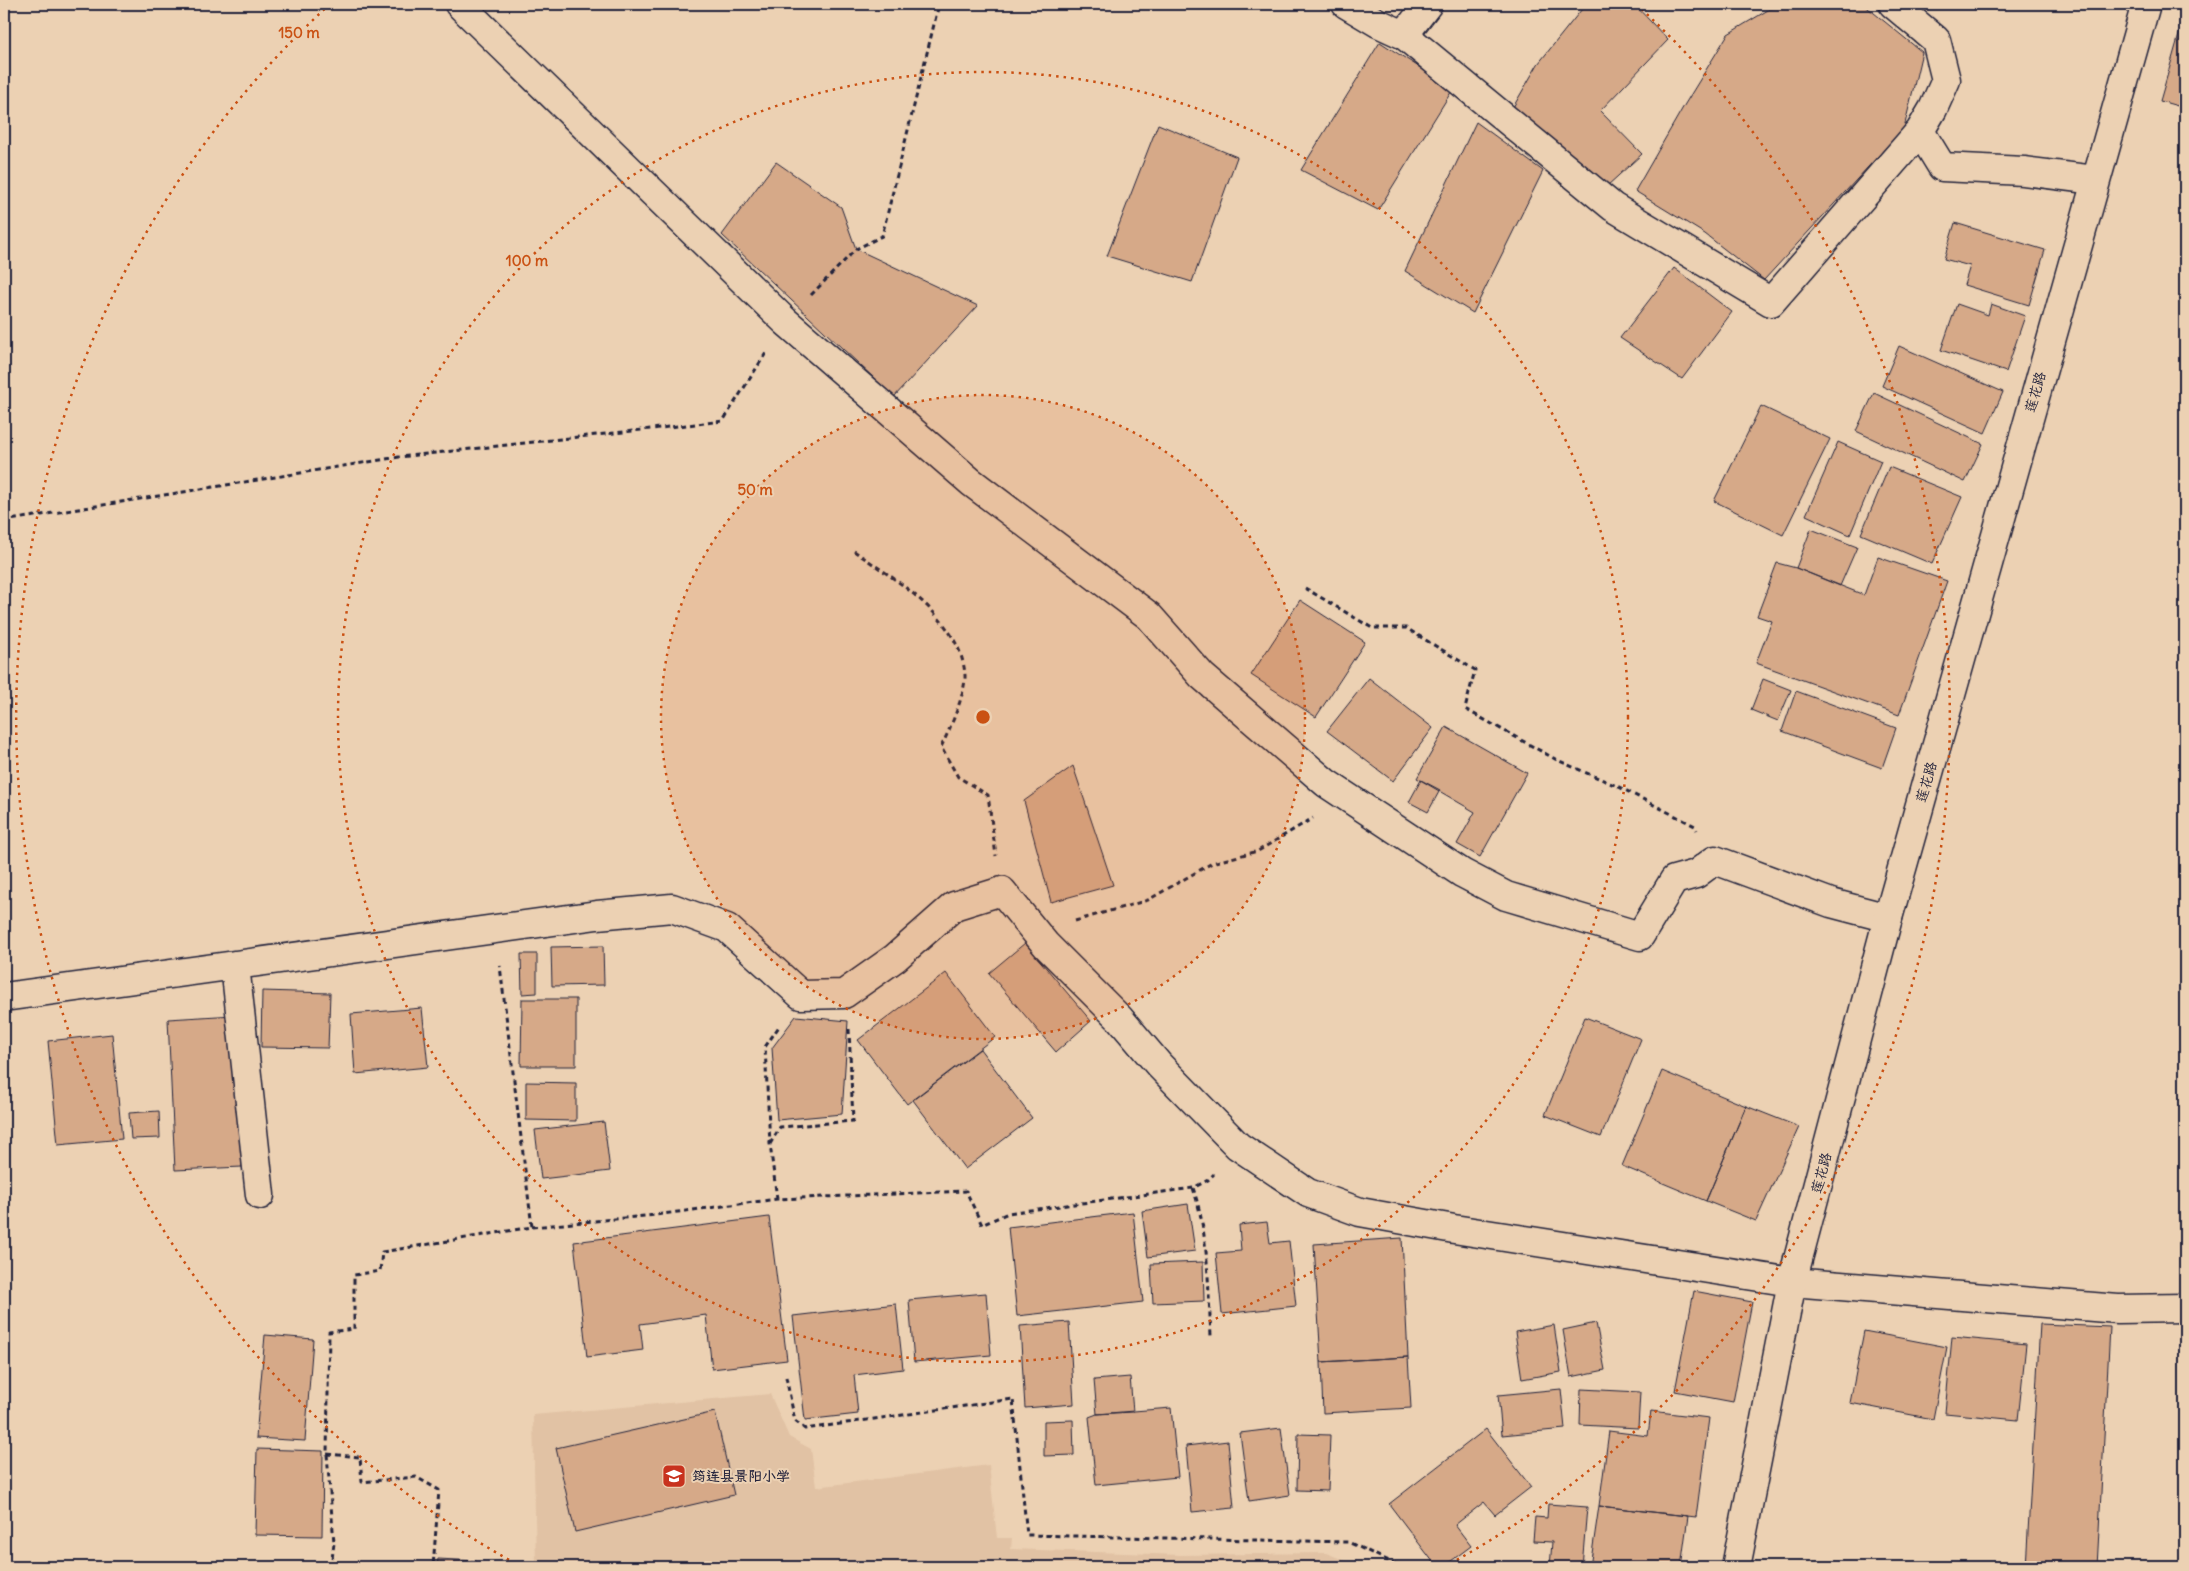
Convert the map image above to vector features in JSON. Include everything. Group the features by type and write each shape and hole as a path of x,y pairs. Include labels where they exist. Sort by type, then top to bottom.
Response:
{"street":[{"path":"459,4 785,321 971,482 1149,616 1202,676 1326,783 1462,873 1506,896 1640,936 1674,880 1696,874 1715,860 1831,903 1888,918"},
{"path":"1346,4 1378,23 1404,35 1613,207 1771,302 1920,131 1933,109 1946,80 1936,40 1893,4"},
{"path":"1404,35 1428,4"},
{"name":"莲花路","path":"1736,1567 1792,1282 1888,918 2146,4"},
{"path":"1920,131 1942,167 2024,171 2095,180"},
{"path":"4,997 596,915 672,908 727,928 801,995 844,994 895,958 954,906 1002,891 1046,945 1120,1019 1159,1065 1238,1146 1308,1193 1360,1212 1454,1229 1792,1282 2118,1308 2185,1308"},
{"path":"235,965 260,1195"}],"path":[{"path":"4,521 399,456 723,421 785,321 856,249 882,236 939,4"},
{"path":"854,551 927,606 956,642 965,676 954,719 941,748 958,777 988,795 1002,891"},
{"path":"1305,588 1372,628 1406,628 1475,670 1465,709 1558,760 1619,787 1695,826 1715,860"},
{"path":"1046,945 1076,920 1148,900 1212,863 1258,851 1323,812 1309,799 1326,783"},
{"path":"496,929 532,1227"},
{"path":"770,1144 780,1127 853,1121 849,1016 844,994"},
{"path":"778,1199 770,1144 765,1047 801,995"},
{"path":"331,1567 334,1543 327,1454 329,1332 354,1329 354,1275 380,1270 382,1252 532,1227 655,1215 778,1199 966,1191 982,1225 1008,1213 1194,1188 1208,1180 1238,1146"},
{"path":"1194,1188 1201,1211 1206,1249 1212,1336"},
{"path":"786,1377 795,1421 805,1430 1013,1399 1027,1535 1348,1542 1402,1567"},
{"path":"327,1454 360,1457 362,1482 416,1477 439,1490 432,1567"}],"shaded area":[{"name":"筠连县景阳小学","path":"770,1394 789,1437 811,1449 816,1487 989,1465 997,1538 1012,1538 1011,1549 1181,1555 1326,1553 1361,1567 536,1567 533,1415"}],"building":[{"path":"1586,4 1634,4 1668,40 1600,111 1642,154 1607,186 1512,109 1538,64"},
{"path":"1778,4 1863,4 1922,52 1904,128 1764,280 1705,234 1635,191 1728,34"},
{"path":"2185,14 2185,108 2160,101"},
{"path":"1380,42 1453,89 1378,210 1301,170"},
{"path":"1476,122 1543,171 1473,313 1405,271"},
{"path":"1158,124 1237,157 1192,282 1107,256"},
{"path":"776,162 841,207 856,249 978,306 894,397 722,235"},
{"path":"1955,223 2045,250 2029,305 1964,285 1970,266 1944,259"},
{"path":"1674,268 1732,312 1682,379 1620,338"},
{"path":"1957,304 1988,315 1991,304 2025,316 2006,372 1941,350"},
{"path":"1899,346 2003,392 1985,433 1882,386"},
{"path":"1874,393 1983,444 1965,482 1856,431"},
{"path":"1761,406 1830,439 1783,535 1714,501"},
{"path":"1838,442 1881,461 1850,535 1806,515"},
{"path":"1889,467 1962,497 1932,564 1861,534"},
{"path":"1811,529 1857,547 1840,586 1796,568"},
{"path":"1878,557 1947,581 1899,715 1756,663 1772,621 1757,616 1777,563 1796,568 1864,595"},
{"path":"1300,600 1365,642 1316,717 1251,675"},
{"path":"1369,678 1433,728 1393,781 1327,731"},
{"path":"1763,679 1791,690 1778,721 1751,710"},
{"path":"1796,691 1896,728 1882,768 1782,731"},
{"path":"1446,727 1527,773 1480,857 1457,844 1475,812 1417,778"},
{"path":"1073,766 1113,885 1051,902 1024,801"},
{"path":"1421,780 1440,790 1428,812 1409,802"},
{"path":"1025,943 1091,1021 1056,1052 989,973"},
{"path":"603,946 604,985 552,986 551,947"},
{"path":"521,954 537,954 537,993 522,994"},
{"path":"946,973 995,1037 907,1104 858,1040"},
{"path":"262,991 330,993 328,1048 261,1047"},
{"path":"522,999 576,999 576,1066 521,1066"},
{"path":"422,1008 428,1067 355,1074 351,1014"},
{"path":"234,1015 242,1167 175,1170 168,1019"},
{"path":"796,1016 848,1021 842,1114 777,1120 772,1048"},
{"path":"1585,1017 1641,1039 1601,1137 1545,1115"},
{"path":"112,1034 122,1139 58,1145 48,1041"},
{"path":"980,1049 1032,1118 965,1169 913,1100"},
{"path":"1662,1071 1746,1106 1706,1201 1622,1166"},
{"path":"526,1082 576,1083 576,1121 526,1120"},
{"path":"1746,1106 1799,1127 1756,1221 1706,1201"},
{"path":"159,1111 160,1138 131,1139 129,1113"},
{"path":"604,1122 610,1171 541,1179 535,1130"},
{"path":"1188,1204 1195,1251 1148,1257 1142,1211"},
{"path":"1133,1212 1143,1302 1017,1316 1008,1227"},
{"path":"769,1217 787,1360 712,1369 706,1315 640,1324 643,1350 587,1357 574,1242"},
{"path":"1267,1222 1270,1243 1289,1241 1296,1306 1222,1314 1216,1253 1241,1251 1239,1225"},
{"path":"1402,1238 1408,1357 1321,1362 1314,1244"},
{"path":"1203,1262 1204,1301 1153,1303 1151,1264"},
{"path":"1694,1291 1752,1302 1733,1402 1675,1391"},
{"path":"986,1293 991,1355 914,1362 909,1300"},
{"path":"896,1304 903,1369 854,1375 858,1414 805,1420 793,1316"},
{"path":"1069,1322 1074,1404 1025,1408 1020,1326"},
{"path":"1596,1323 1605,1370 1571,1377 1563,1330"},
{"path":"2040,1324 2110,1327 2097,1567 2026,1567"},
{"path":"1554,1325 1561,1372 1522,1379 1515,1332"},
{"path":"1864,1331 1947,1347 1933,1419 1850,1403"},
{"path":"265,1335 313,1339 305,1441 256,1438"},
{"path":"1952,1337 2026,1344 2018,1420 1945,1413"},
{"path":"1408,1357 1411,1408 1323,1413 1321,1362"},
{"path":"1130,1377 1133,1412 1097,1414 1094,1380"},
{"path":"1561,1389 1565,1429 1502,1435 1498,1395"},
{"path":"1581,1389 1640,1392 1638,1428 1580,1425"},
{"path":"1171,1408 1178,1477 1096,1485 1089,1417 1097,1414"},
{"path":"1651,1411 1709,1418 1696,1517 1599,1506 1609,1431 1648,1436"},
{"path":"715,1412 734,1495 575,1532 556,1448"},
{"path":"1073,1420 1074,1455 1044,1456 1044,1421"},
{"path":"1281,1428 1290,1495 1249,1501 1240,1433"},
{"path":"1486,1429 1531,1487 1495,1515 1484,1502 1455,1525 1471,1546 1443,1567 1437,1567 1389,1504"},
{"path":"1298,1434 1330,1435 1328,1491 1297,1490"},
{"path":"1228,1441 1234,1508 1192,1512 1186,1446"},
{"path":"257,1449 323,1451 322,1536 255,1535"},
{"path":"1548,1504 1587,1507 1582,1567 1550,1567 1552,1542 1533,1541 1535,1517 1547,1518"},
{"path":"1599,1506 1688,1516 1681,1567 1590,1567"},
{"path":"438,1559 476,1561 476,1567 437,1567"}],"place":[{"name":"筠连县景阳小学","path":"674,1476"}]}
